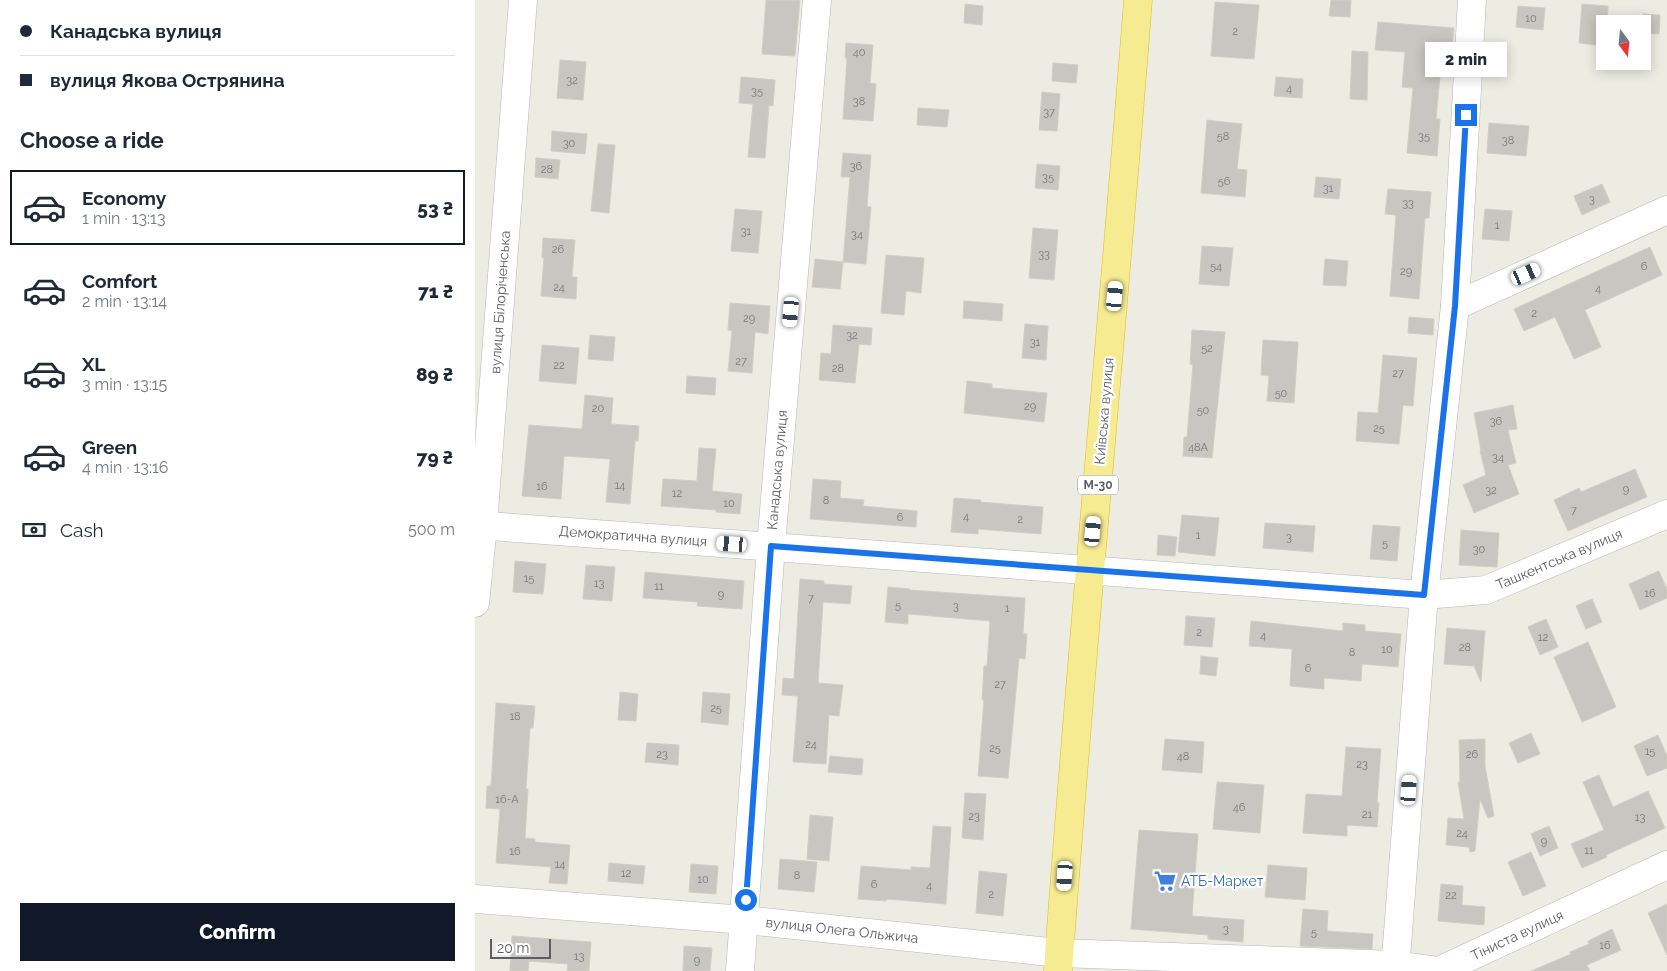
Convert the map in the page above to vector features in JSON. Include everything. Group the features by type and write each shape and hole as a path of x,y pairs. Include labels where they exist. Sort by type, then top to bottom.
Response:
{"highway":[{"name":"Київська вулиця","path":"1059,962 1138,0"}],"street":[{"name":"вулиця Білоріченська","path":"475,603 479,525 523,0"},
{"name":"Канадська вулиця","path":"740,971 771,546 817,0"},
{"path":"1395,968 1424,595 1455,306 1472,0"},
{"path":"1455,306 1667,210"},
{"name":"Ташкентська вулиця","path":"1090,570 1424,595 1486,590 1667,514"},
{"name":"Демократична вулиця","path":"479,525 1090,570"},
{"name":"Тіниста вулиця","path":"1059,962 1439,970 1667,865"},
{"name":"вулиця Олега Ольжича","path":"475,899 745,920 1059,962"}],"building":[{"path":"766,0 800,0 795,56 762,54"},
{"path":"1331,0 1351,0 1350,17 1329,16"},
{"path":"1215,2 1259,5 1254,59 1211,56"},
{"path":"965,4 983,6 982,25 964,23"},
{"path":"1582,4 1608,6 1608,15 1596,15 1596,45 1579,43"},
{"path":"1518,6 1545,8 1543,30 1516,27"},
{"path":"1643,14 1660,15 1659,34 1651,34 1651,15"},
{"path":"1378,22 1454,28 1451,56 1442,55 1436,119 1440,119 1437,156 1407,153 1413,88 1402,87 1405,52 1375,50"},
{"path":"846,43 873,45 870,83 876,84 873,121 843,119 847,58 845,58"},
{"path":"1352,51 1368,52 1367,100 1350,99"},
{"path":"560,60 586,62 583,100 557,98"},
{"path":"1053,63 1078,65 1076,83 1052,81"},
{"path":"741,77 775,80 773,106 769,105 765,158 748,157 753,104 739,103"},
{"path":"1276,77 1303,79 1302,98 1274,96"},
{"path":"1042,92 1060,94 1057,131 1039,130"},
{"path":"918,108 949,110 947,127 917,125"},
{"path":"1207,120 1242,124 1237,169 1247,170 1245,197 1201,193"},
{"path":"1489,123 1529,126 1526,156 1487,153"},
{"path":"552,131 587,134 585,154 551,151"},
{"path":"598,144 615,145 609,213 591,211"},
{"path":"843,153 871,155 867,206 871,207 866,264 843,262 850,177 841,177"},
{"path":"536,158 560,160 558,179 535,177"},
{"path":"1037,164 1060,166 1058,190 1035,188"},
{"path":"1316,177 1341,179 1339,199 1314,197"},
{"path":"1602,184 1610,202 1582,215 1574,196"},
{"path":"1388,189 1431,192 1429,218 1425,218 1419,299 1390,296 1396,215 1385,214"},
{"path":"735,209 762,211 758,253 731,251"},
{"path":"1485,209 1512,211 1509,241 1482,239"},
{"path":"1033,228 1058,230 1054,280 1029,278"},
{"path":"543,238 575,240 572,277 577,277 576,299 541,296 544,258 542,258"},
{"path":"1202,246 1233,248 1229,286 1199,284"},
{"path":"1650,247 1662,275 1585,310 1601,347 1574,359 1555,317 1524,331 1514,309"},
{"path":"886,255 924,258 921,293 906,291 904,315 881,313"},
{"path":"815,259 843,262 840,289 812,287"},
{"path":"1325,259 1348,261 1346,286 1323,285"},
{"path":"964,301 1003,304 1002,321 963,318"},
{"path":"730,303 770,306 768,334 755,332 752,373 728,371 732,331 728,330"},
{"path":"1409,317 1434,319 1433,335 1408,333"},
{"path":"1025,324 1048,326 1046,360 1022,358"},
{"path":"833,325 872,328 871,345 859,344 855,383 819,380 821,353 831,354"},
{"path":"1192,330 1225,332 1212,458 1183,456 1184,437 1187,437 1193,365 1190,364"},
{"path":"590,335 615,337 613,361 588,359"},
{"path":"1263,340 1298,342 1294,403 1267,401 1269,376 1261,375"},
{"path":"542,345 579,348 576,384 539,381"},
{"path":"1383,355 1417,358 1413,406 1403,405 1399,444 1356,441 1358,412 1378,413"},
{"path":"687,376 716,378 715,395 686,393"},
{"path":"967,381 992,384 992,388 1047,393 1044,422 964,413"},
{"path":"585,395 613,398 611,424 639,426 638,441 635,441 630,504 606,502 610,459 564,456 561,499 522,496 529,425 582,429"},
{"path":"1513,405 1517,429 1508,430 1516,463 1508,465 1519,494 1474,513 1463,485 1486,475 1474,413"},
{"path":"699,448 716,449 712,491 742,494 740,514 716,512 716,510 661,506 663,479 697,481"},
{"path":"1635,469 1647,497 1568,531 1554,500 1579,488 1581,492"},
{"path":"813,479 841,481 840,498 864,500 863,506 917,511 916,527 810,519"},
{"path":"954,498 1043,507 1041,534 978,529 978,534 951,532"},
{"path":"1182,515 1219,518 1215,556 1178,552"},
{"path":"1265,523 1315,526 1313,552 1263,548"},
{"path":"1373,525 1400,527 1397,561 1370,559"},
{"path":"1461,530 1499,533 1497,567 1459,565"},
{"path":"1158,535 1177,537 1175,556 1157,555"},
{"path":"515,561 546,564 543,594 513,592"},
{"path":"586,565 615,567 612,601 583,599"},
{"path":"1659,571 1667,589 1667,598 1640,610 1629,584"},
{"path":"645,572 744,581 742,609 697,606 698,602 643,598"},
{"path":"800,579 824,581 824,584 852,586 850,604 823,602 818,683 843,685 839,716 829,715 826,764 793,762 798,696 782,695 783,678 794,679"},
{"path":"888,587 1025,598 1023,634 1027,634 1025,659 1019,658 1008,778 978,776 984,700 982,700 984,666 987,666 990,621 908,614 908,624 885,622"},
{"path":"1592,599 1602,622 1586,629 1576,606"},
{"path":"1186,616 1215,618 1212,647 1184,645"},
{"path":"1546,619 1558,647 1540,655 1528,627"},
{"path":"1251,621 1343,631 1343,623 1365,625 1365,631 1401,634 1398,667 1362,664 1361,681 1324,678 1324,689 1290,686 1292,649 1249,646"},
{"path":"1447,628 1485,631 1481,682 1474,666 1444,664"},
{"path":"1588,642 1616,707 1582,722 1554,657"},
{"path":"1201,656 1218,658 1216,676 1200,674"},
{"path":"620,692 638,694 636,721 618,720"},
{"path":"703,692 730,694 728,725 701,722"},
{"path":"496,703 535,706 533,728 530,728 525,838 535,839 535,842 570,845 567,884 549,883 551,867 496,863 500,809 486,808 487,786 491,786"},
{"path":"1531,733 1540,754 1518,763 1509,743"},
{"path":"1658,735 1667,756 1667,768 1647,776 1634,746"},
{"path":"1165,739 1204,742 1202,773 1162,770"},
{"path":"1485,739 1485,766 1494,816 1488,818 1480,799 1475,851 1470,852 1469,847 1446,845 1448,818 1464,819 1458,782 1460,782 1459,740"},
{"path":"647,743 679,745 678,765 645,762"},
{"path":"1346,747 1381,749 1377,827 1347,825 1347,836 1303,833 1306,794 1342,796"},
{"path":"830,756 863,759 862,775 828,772"},
{"path":"1599,775 1613,807 1648,791 1665,828 1582,868 1571,844 1604,830 1583,782"},
{"path":"1217,782 1264,785 1260,833 1213,829"},
{"path":"965,793 986,794 983,840 962,838"},
{"path":"810,815 833,817 829,861 807,859"},
{"path":"933,826 951,827 946,904 887,899 886,901 858,899 861,866 911,870 911,867 930,868"},
{"path":"1549,826 1558,848 1540,856 1531,834"},
{"name":"АТБ-Маркет","path":"1139,830 1198,834 1192,916 1244,920 1243,942 1208,939 1208,935 1131,929"},
{"path":"1531,852 1546,886 1523,896 1508,862"},
{"path":"780,859 817,862 814,892 778,889"},
{"path":"609,863 645,866 643,884 608,881"},
{"path":"691,864 718,866 716,894 689,892"},
{"path":"1268,865 1307,868 1305,900 1265,897"},
{"path":"979,871 1007,874 1003,916 976,913"},
{"path":"1441,884 1463,886 1462,905 1485,907 1484,925 1438,921"},
{"path":"1667,904 1667,955 1648,913"},
{"path":"1303,909 1328,911 1327,931 1373,934 1372,949 1300,946"},
{"path":"1612,929 1621,950 1587,965 1590,971 1531,971 1571,954 1570,952 1589,944 1588,941"},
{"path":"512,936 591,942 589,971 567,971 568,964 529,961 528,971 510,971"},
{"path":"684,946 712,948 710,971 683,971"}],"place":[{"name":"АТБ-Маркет","path":"1165,881"}],"route":[{"path":"746,900 771,546 1424,595 1455,306 1466,115"}]}
